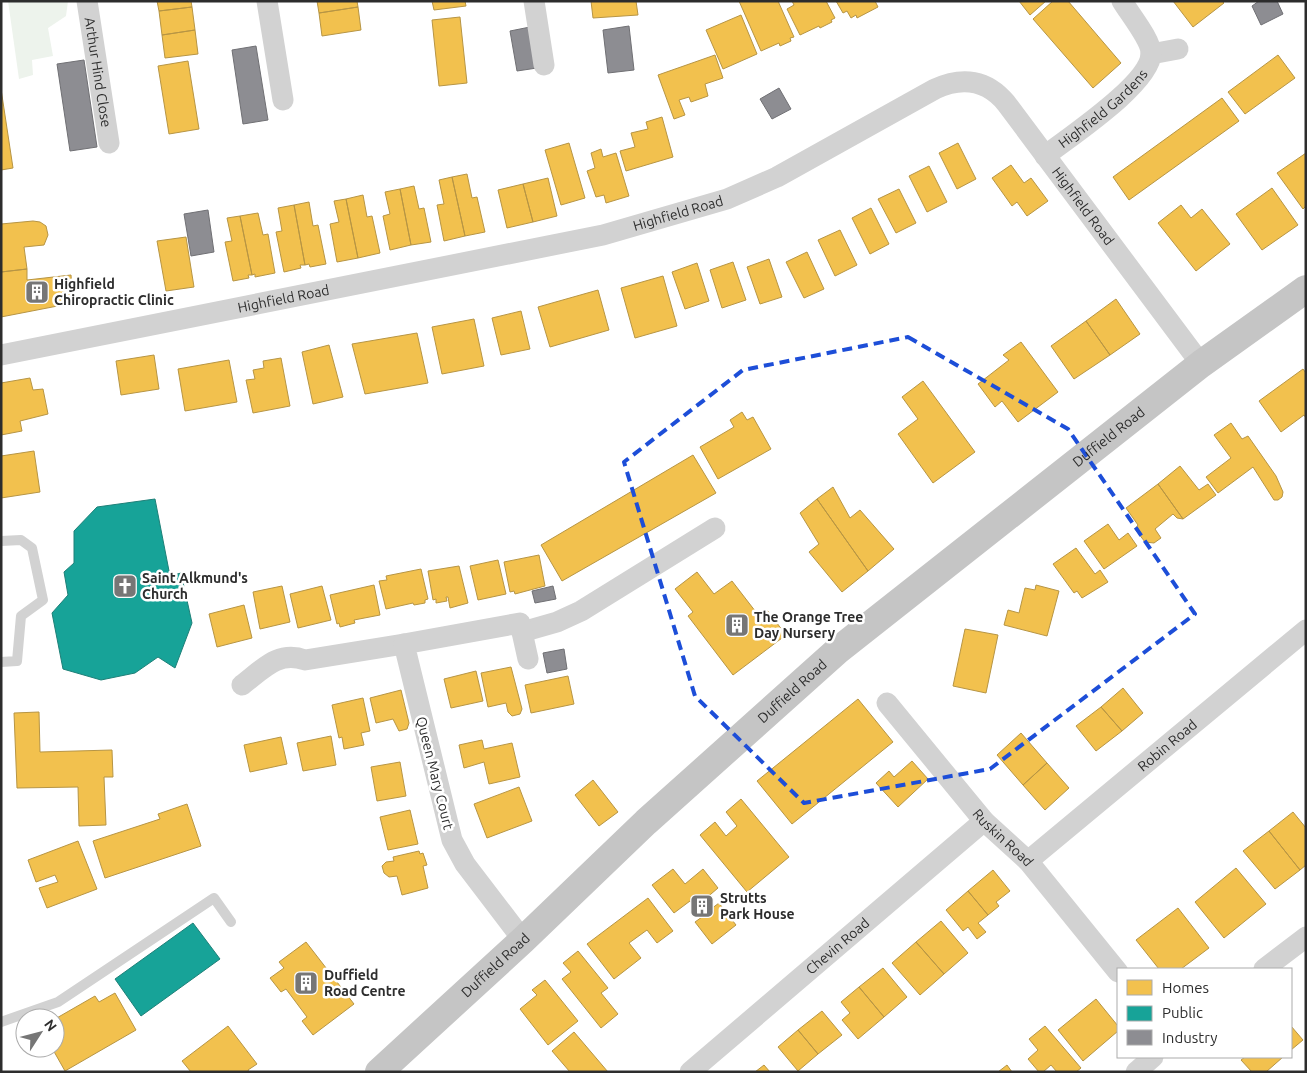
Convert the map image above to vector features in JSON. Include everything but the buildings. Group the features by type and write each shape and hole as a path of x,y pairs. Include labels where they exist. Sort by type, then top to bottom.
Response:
{"main road":[{"name":"Duffield Road","path":"379,1072 523,940 646,822 837,651 1201,364 1306,289"}],"street":[{"name":"Arthur Hind Close","path":"87,1 109,143"},
{"path":"267,1 283,100"},
{"path":"534,1 544,65"},
{"name":"Highfield Gardens","path":"1045,156 1131,89 1147,66 1151,54 1149,46 1122,1"},
{"name":"Highfield Gardens","path":"1151,54 1178,49"},
{"name":"Highfield Road","path":"1,355 603,235 727,199 777,177 935,89 952,83 972,82 990,87 1006,103 1201,364"},
{"path":"522,632 557,622 581,611 715,528"},
{"path":"242,685 277,659 292,655 305,660 520,623 528,659"},
{"name":"Robin Road","path":"1028,861 1306,630"},
{"name":"Queen Mary Court","path":"404,644 452,840 465,864 523,940"},
{"name":"Ruskin Road","path":"887,703 984,821 1028,861 1117,971"},
{"name":"Chevin Road","path":"690,1072 984,821"},
{"path":"1265,968 1306,936"},
{"path":"1136,1072 1152,1058"}],"lane":[{"path":"1,541 20,540 32,548 42,600 21,616 18,660 1,662"},
{"path":"1,1022 58,1002 214,898 231,922"}],"highlighted area":[{"path":"908,337 1068,429 1195,614 990,769 804,803 695,696 624,462 743,370"}],"shaded area":[{"path":"8,1 68,1 66,16 48,28 53,56 32,60 33,75 19,79"}],"place":[{"name":"Highfield Chiropractic Clinic","path":"37,292"},
{"name":"Saint Alkmund's Church","path":"125,586"},
{"name":"The Orange Tree Day Nursery","path":"737,625"},
{"name":"Strutts Park House","path":"702,906"},
{"name":"Duffield Road Centre","path":"306,983"}]}
